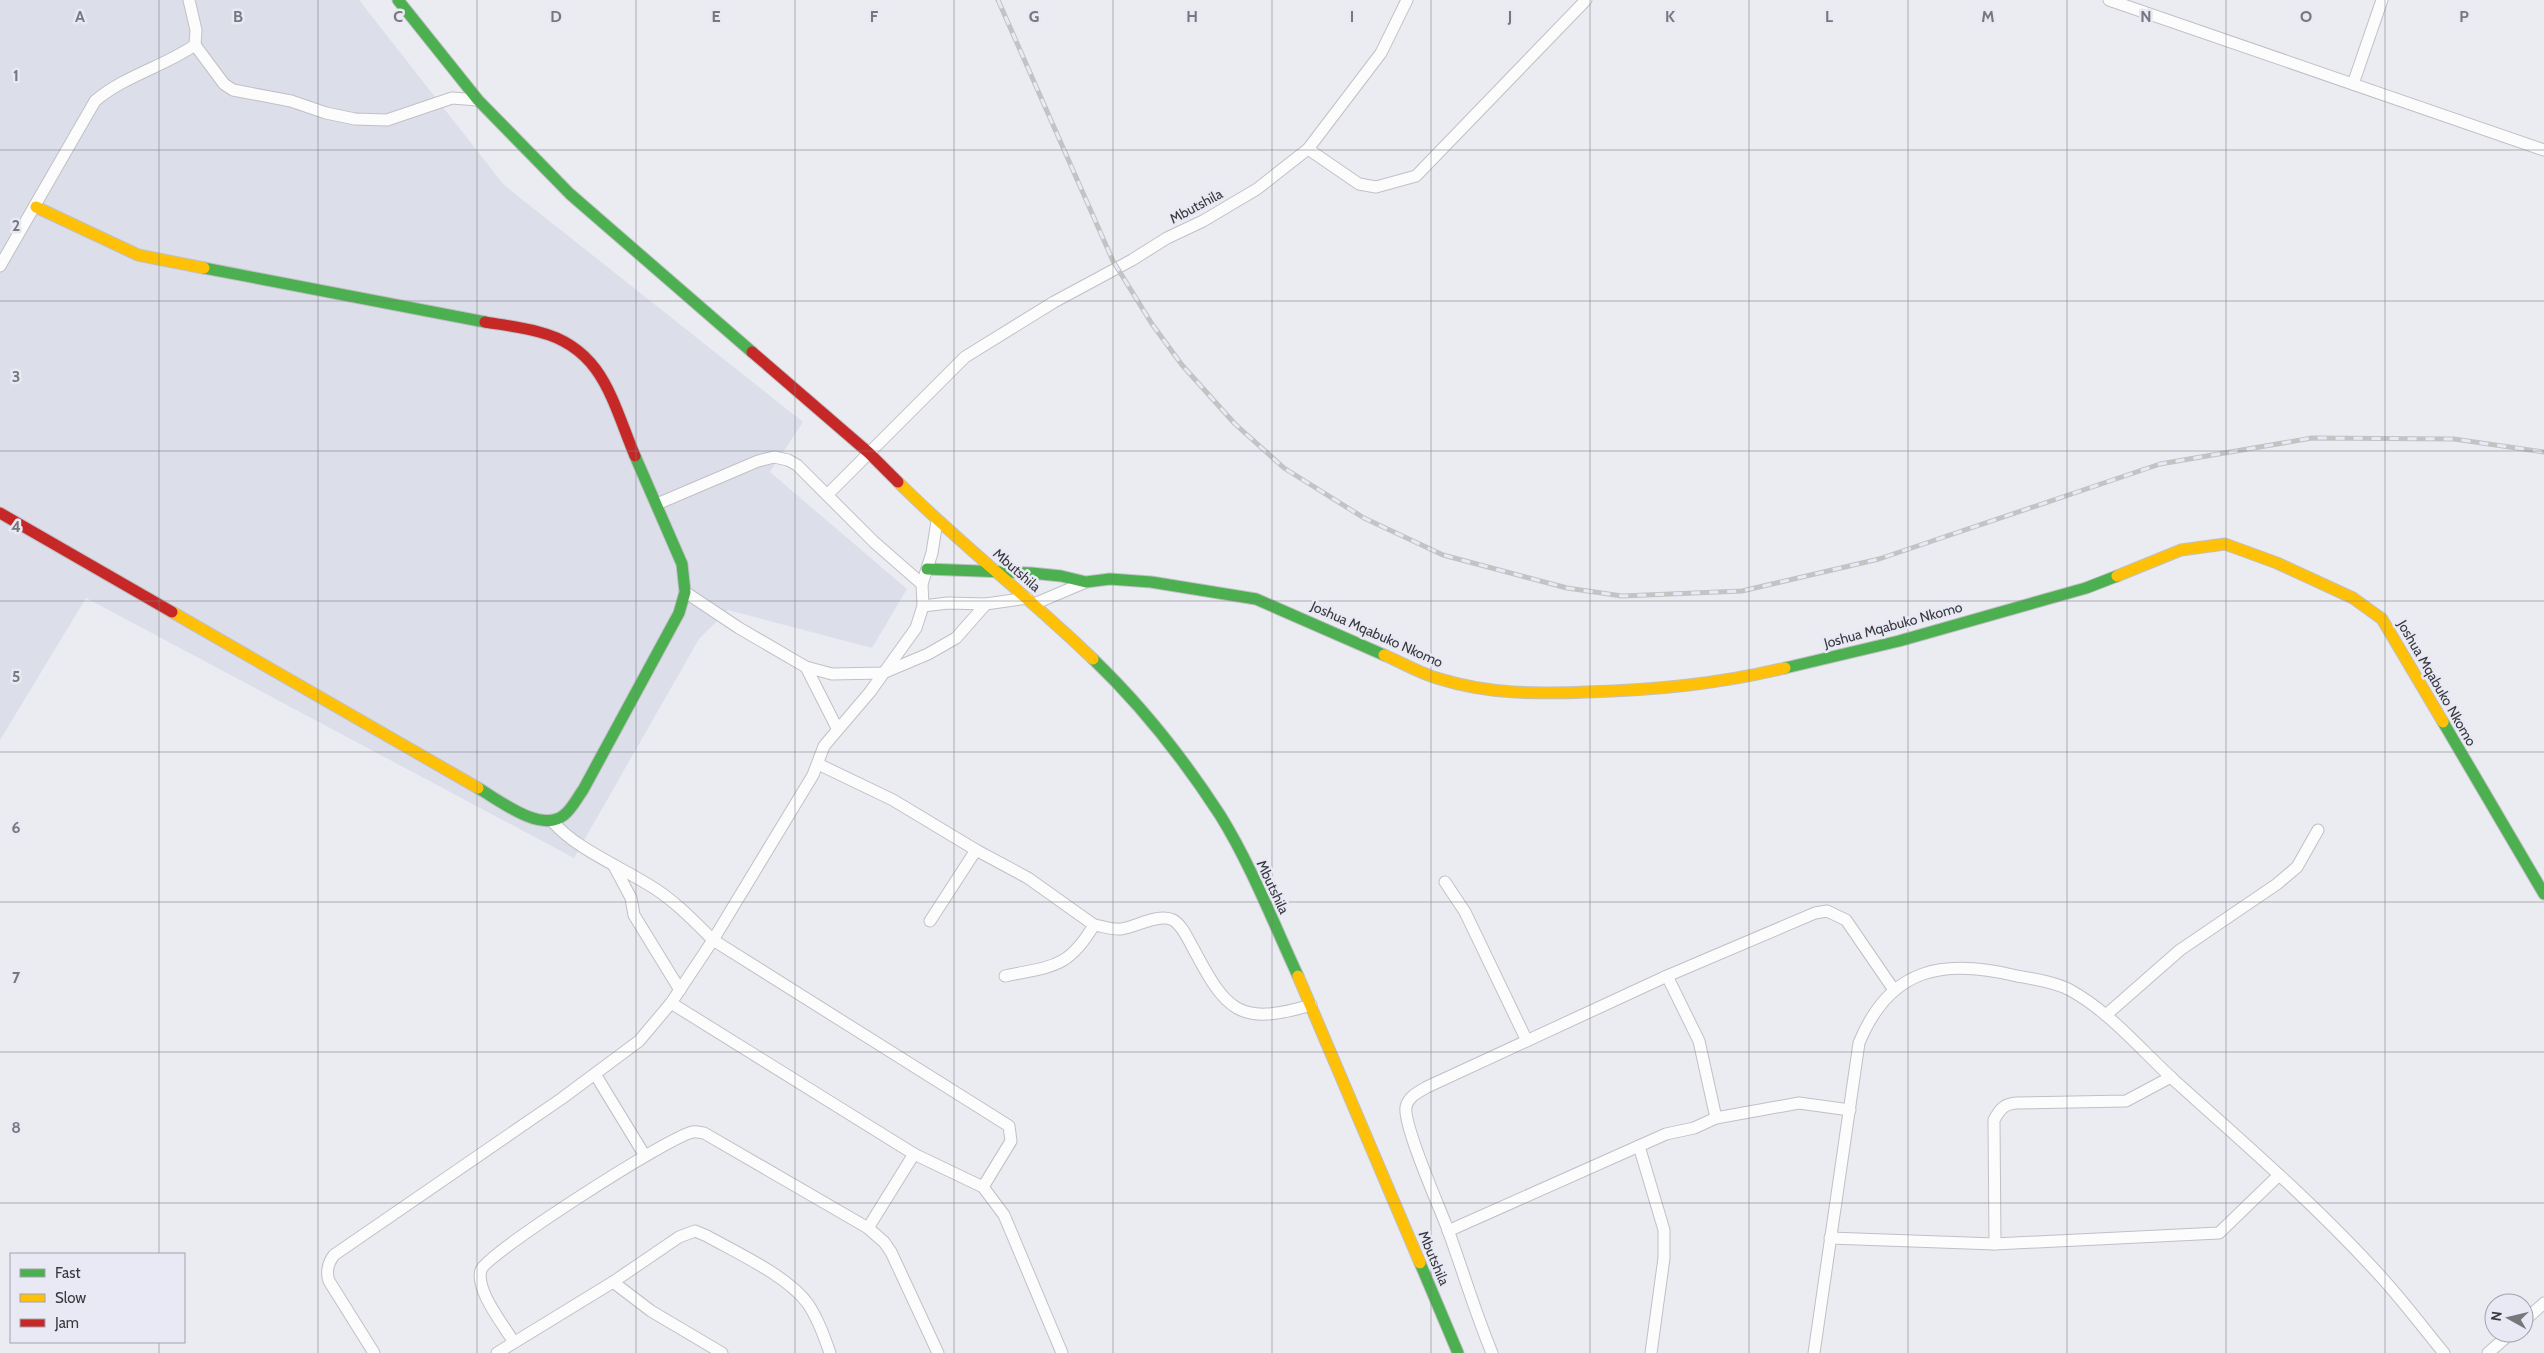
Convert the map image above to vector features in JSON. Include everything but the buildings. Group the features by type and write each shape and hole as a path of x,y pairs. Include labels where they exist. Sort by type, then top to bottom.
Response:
{"street":[{"path":"189,0 196,30 194,45 224,84 233,90 291,101 326,113 355,119 387,120 452,98 478,100"},
{"path":"398,0 478,100 570,194 869,453 827,496"},
{"name":"Mbutshila","path":"1407,0 1381,53 1308,149 1256,189 1203,221 1166,238 1132,260 1054,302 965,357 869,453 937,521 1030,601 1119,684 1152,720 1220,816 1253,877 1311,1005 1458,1353"},
{"path":"1308,149 1359,184 1376,187 1416,176 1586,0"},
{"path":"2109,0 2544,150"},
{"path":"2353,84 2382,0"},
{"path":"0,266 36,207 95,101 108,90 161,64 194,45"},
{"path":"0,513 534,820 553,822 565,816 583,790 680,613 685,592 682,564 600,373 586,355 572,345 540,332 355,299 138,255 36,207"},
{"path":"657,504 758,462 774,457 788,460 798,465 827,496 922,584"},
{"path":"374,1353 329,1282 327,1275 330,1260 334,1255 595,1074 639,1041 671,1003 713,940 818,764 824,746 837,728 870,692 916,628 923,606 922,584 932,554 937,521"},
{"name":"Joshua Mqabuko Nkomo","path":"1086,582 1110,579 1151,582 1256,599 1322,626 1439,679 1483,689 1531,694 1635,691 1712,684 1899,641 2086,588 2181,550 2225,544 2277,563 2353,598 2382,618 2544,894"},
{"path":"927,569 996,571 1061,576 1086,582"},
{"path":"923,606 948,603 986,604 1030,601 1086,582"},
{"path":"685,592 739,628 806,667 832,674 883,673 928,654 956,638 986,604"},
{"path":"806,667 837,728"},
{"path":"818,764 893,800 976,850 1028,878 1094,925 1120,929 1160,919 1170,919 1181,928 1207,975 1232,1007 1247,1014 1276,1014 1311,1005"},
{"path":"553,822 563,834 614,866 649,885 678,905 713,940 1009,1126 1011,1141 983,1187"},
{"path":"2106,1015 2180,950 2277,884 2297,867 2318,830"},
{"path":"930,921 976,850"},
{"path":"614,866 631,898 634,915 680,990"},
{"path":"1445,882 1465,912 1527,1041"},
{"path":"1492,1353 1470,1299 1448,1231 1410,1130 1405,1109 1408,1100 1427,1087 1667,976 1804,916 1827,911 1846,920 1894,990"},
{"path":"1005,976 1062,963 1081,946 1094,925"},
{"path":"1814,1353 1859,1043 1868,1020 1894,990 1924,974 1950,967 1990,969 2068,989 2106,1015 2279,1175 2372,1267 2444,1353"},
{"path":"1667,976 1698,1041 1716,1118"},
{"path":"671,1003 914,1154 983,1187 1004,1215 1062,1353"},
{"path":"595,1074 645,1156"},
{"path":"1995,1244 1994,1120 2000,1110 2007,1104 2016,1103 2126,1101 2171,1077"},
{"path":"1448,1231 1666,1134 1694,1128 1716,1118 1799,1103 1850,1110"},
{"path":"513,1341 481,1289 480,1273 482,1267 508,1244 645,1156 693,1132 704,1134 868,1228 884,1242 891,1252 938,1353"},
{"path":"1639,1146 1664,1230 1664,1258 1651,1353"},
{"path":"868,1228 914,1154"},
{"path":"1830,1238 1995,1244 2220,1233 2279,1175"},
{"path":"497,1353 513,1341 613,1282 679,1237 695,1231 707,1236 783,1281 807,1302 818,1320 830,1353"},
{"path":"613,1282 651,1311 722,1353"},
{"path":"2534,1312 2544,1303"},
{"path":"2488,1353 2499,1343"}],"shaded area":[{"path":"0,0 359,0 504,185 803,422 770,472 907,589 872,648 728,610 699,639 574,858 86,598 0,740"}],"railway":[{"path":"998,0 1113,261 1152,324 1182,365 1235,424 1284,468 1364,518 1443,555 1567,588 1622,596 1742,591 1879,559 2160,464 2312,438 2454,439 2544,452"}],"traffic: fast":[{"path":"398,0 478,100 570,194 752,352"},
{"path":"204,268 485,322"},
{"path":"478,788 508,807 532,818 555,820 567,813 583,790 679,613 685,592 682,564 635,456"},
{"path":"927,569 1031,573 1061,576 1086,582 1110,579 1151,582 1256,599 1384,655"},
{"path":"1785,668 1899,641 2086,588 2117,576"},
{"path":"1093,659 1161,733 1220,815 1252,874 1298,976"},
{"path":"2443,722 2544,894"},
{"path":"1420,1263 1458,1353"}],"traffic: slow":[{"path":"36,207 138,255 204,268"},
{"path":"898,482 1093,659"},
{"path":"2117,576 2181,550 2225,544 2277,563 2353,598 2382,619 2443,722"},
{"path":"172,612 478,788"},
{"path":"1384,655 1426,674 1458,684 1476,688 1531,693 1662,688 1711,682 1785,668"},
{"path":"1298,976 1420,1263"}],"traffic: jam":[{"path":"485,322 539,332 561,340 578,350 602,379 635,456"},
{"path":"752,352 869,453 898,482"},
{"path":"0,513 172,612"}]}
